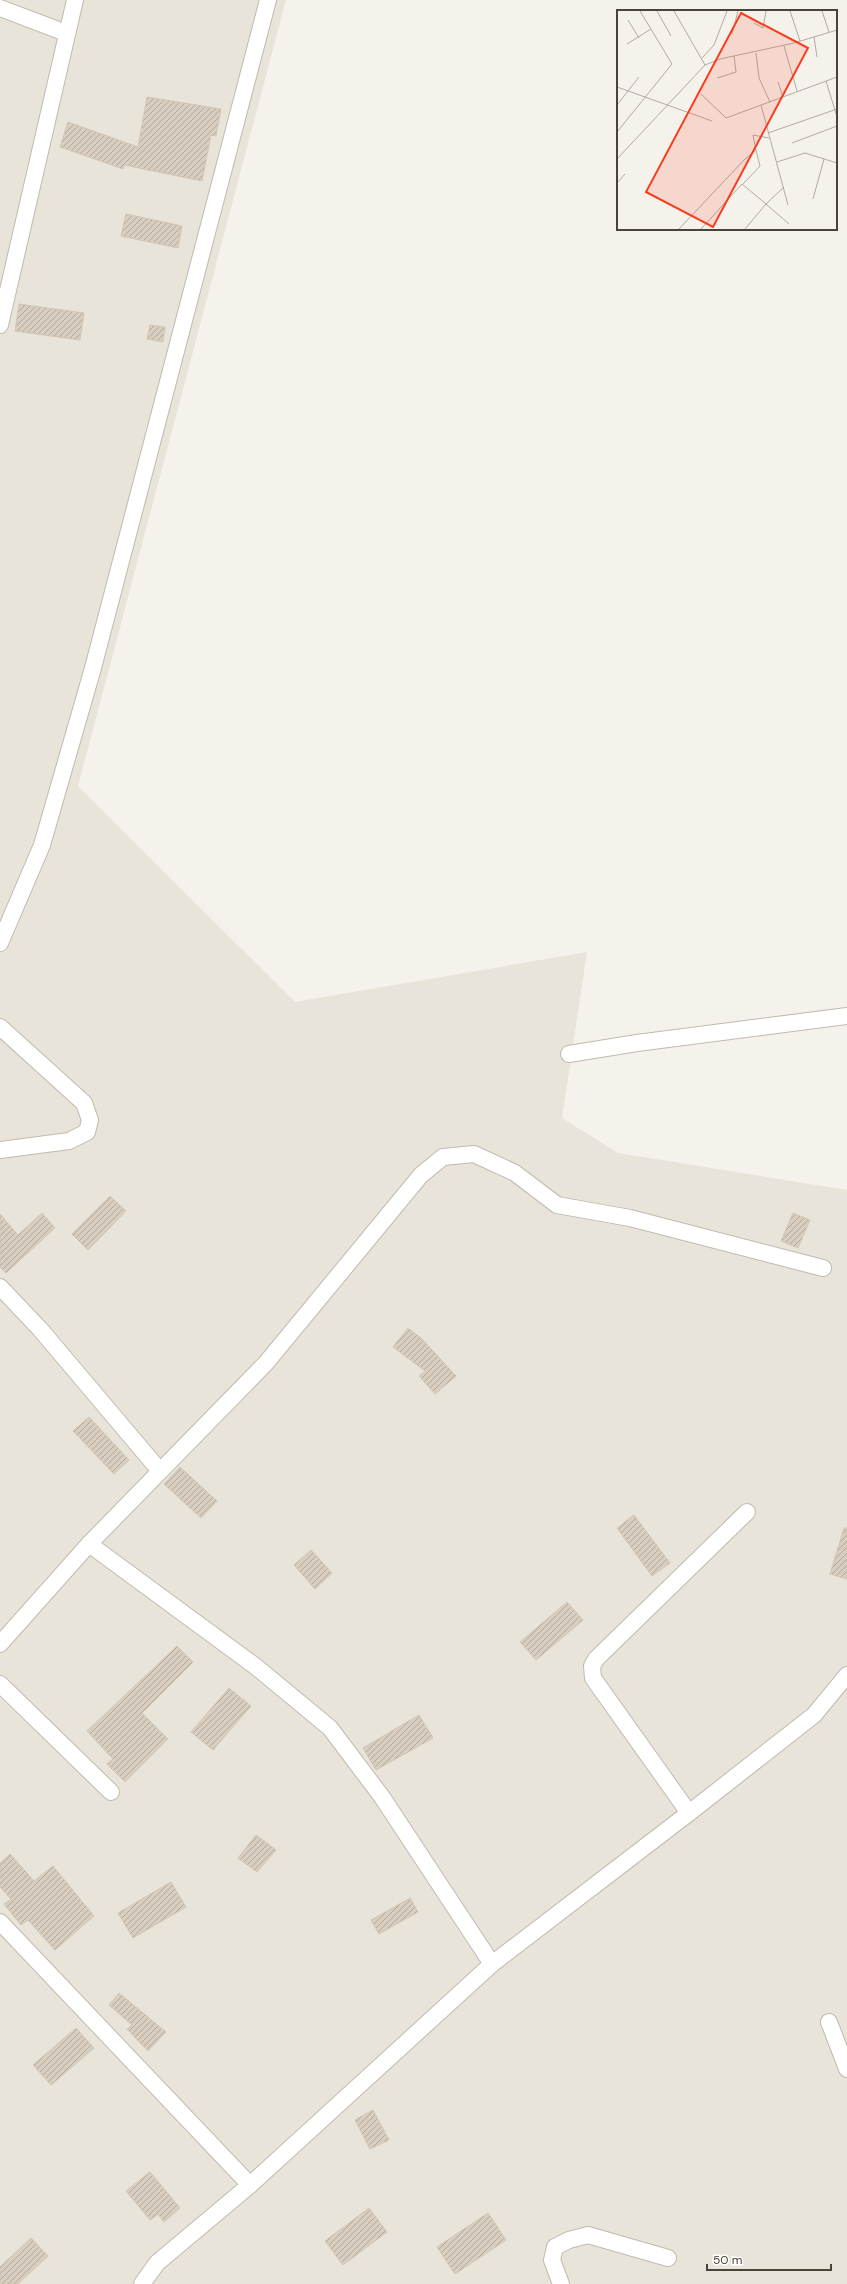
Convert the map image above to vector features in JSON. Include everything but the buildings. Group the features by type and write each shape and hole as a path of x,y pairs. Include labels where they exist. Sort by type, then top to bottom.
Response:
{"street":[{"path":"0,325 66,33 75,0"},
{"path":"0,943 42,845 93,668 268,0"},
{"path":"0,8 66,33"},
{"path":"569,1054 637,1043 847,1016"},
{"path":"0,1027 84,1103 90,1120 87,1132 69,1141 0,1150"},
{"path":"0,1644 89,1544 266,1363 421,1175 443,1157 474,1154 515,1173 557,1205 630,1218 823,1268"},
{"path":"0,1287 40,1329 160,1471"},
{"path":"689,1813 593,1678 592,1666 596,1658 747,1512"},
{"path":"89,1544 255,1666 330,1728 382,1797 492,1964"},
{"path":"142,2284 158,2263 250,2185 492,1964 814,1715 847,1675"},
{"path":"0,1684 110,1792"},
{"path":"0,1922 250,2185"},
{"path":"829,2022 847,2070"},
{"path":"561,2284 552,2260 555,2247 569,2240 588,2235 668,2258"}],"shaded area":[{"path":"0,0 286,0 78,786 295,1002 587,952 562,1118 618,1153 847,1190 847,2284 0,2284"}]}
